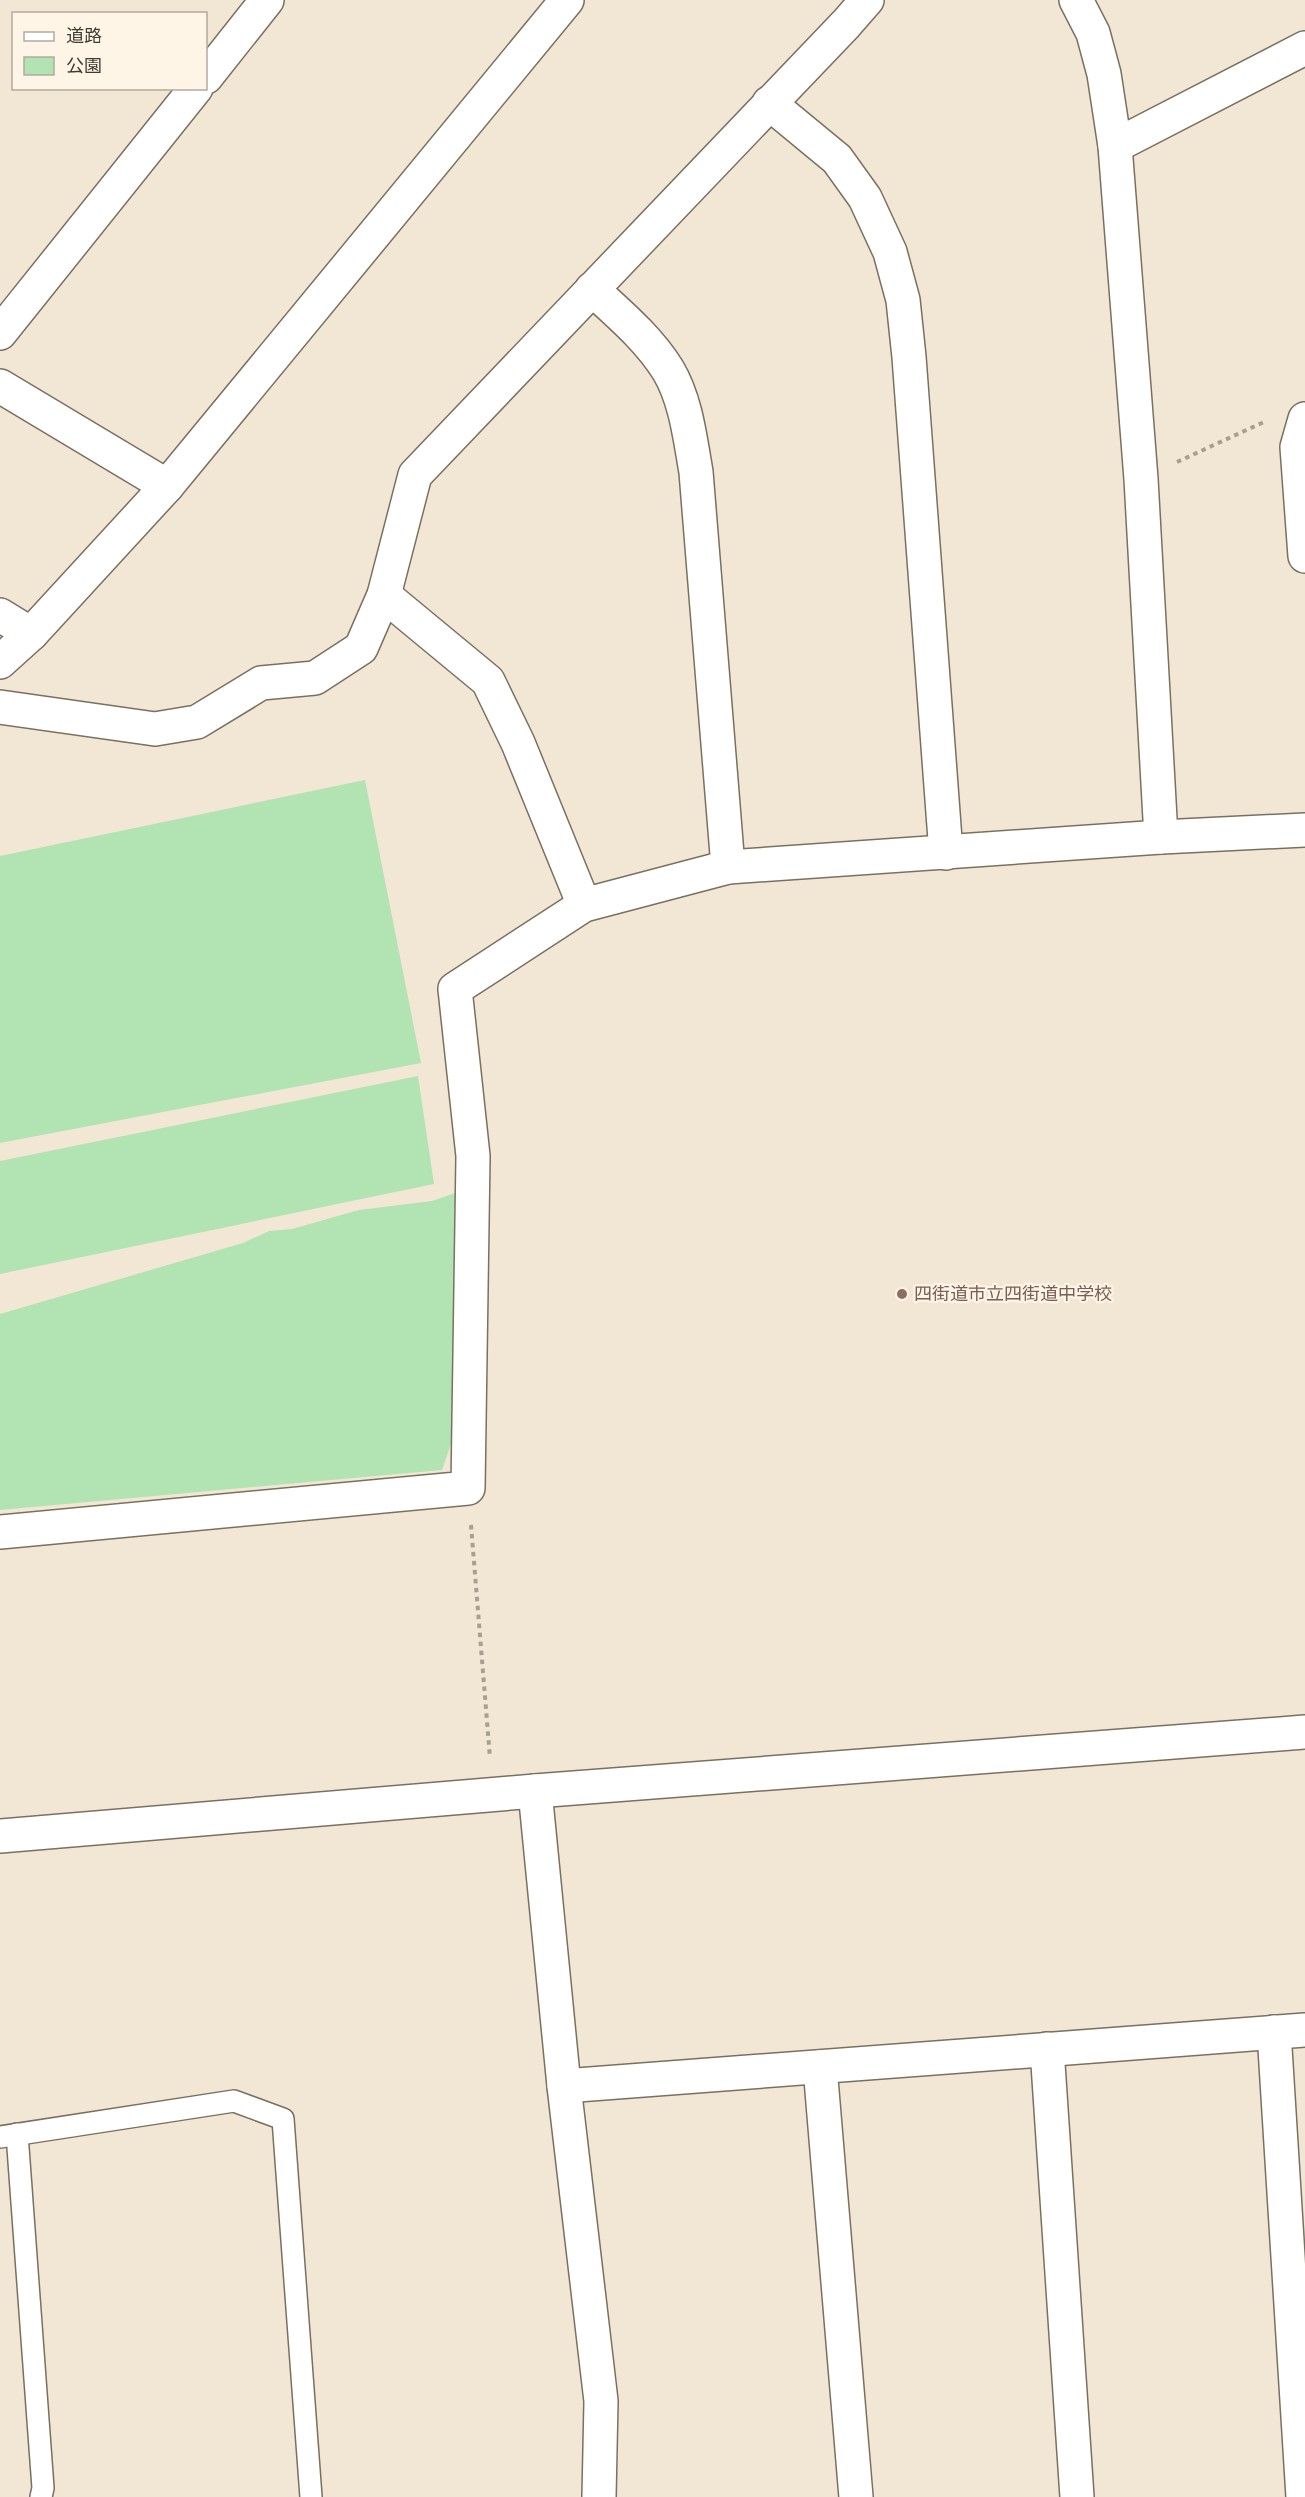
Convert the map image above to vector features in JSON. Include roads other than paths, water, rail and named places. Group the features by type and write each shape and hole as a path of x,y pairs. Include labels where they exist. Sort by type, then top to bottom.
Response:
{"street":[{"path":"207,76 267,0"},
{"path":"0,662 32,634 167,486 567,0"},
{"path":"0,707 155,729 197,722 261,683 315,678 361,648 384,595 415,476 867,0"},
{"path":"1076,0 1096,43 1104,74 1115,146 1141,479 1161,837"},
{"path":"1115,146 1305,48"},
{"path":"0,333 194,90"},
{"path":"769,103 837,159 864,198 890,252 903,300 946,853"},
{"path":"592,289 640,333 668,371 685,414 696,472 728,867"},
{"path":"0,386 167,486"},
{"path":"1295,432 1305,556"},
{"path":"384,595 488,681 518,743 584,905"},
{"path":"0,615 32,634"},
{"path":"0,1532 468,1488 474,1156 455,989 584,905 728,867 1161,837 1305,830"},
{"path":"0,1836 535,1791 1305,1732"},
{"path":"535,1791 564,2086 601,2401 599,2497"},
{"path":"564,2086 1289,2031 1303,2497"},
{"path":"1047,2049 1077,2497"},
{"path":"820,2067 856,2497"}],"lane":[{"path":"41,2497 43,2488 9,2136 234,2101 283,2119 311,2497"}],"place":[{"name":"四街道市立四街道中学校","path":"902,1294"}]}
